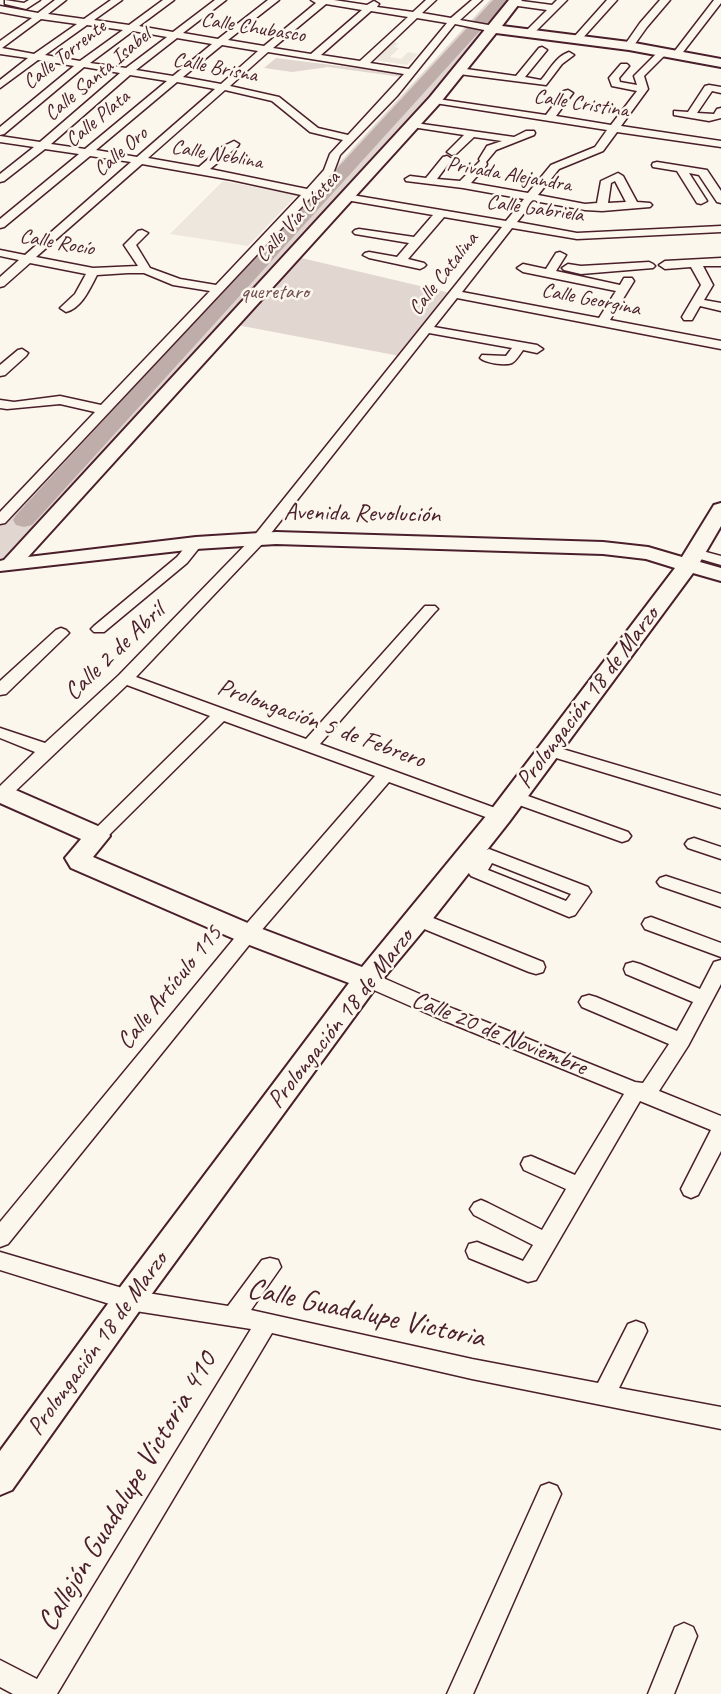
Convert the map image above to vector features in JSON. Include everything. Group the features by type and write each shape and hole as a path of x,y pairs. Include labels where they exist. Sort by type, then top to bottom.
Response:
{"street":[{"path":"0,1 13,1 26,6 35,0"},
{"path":"0,46 61,0"},
{"path":"0,85 117,0"},
{"name":"Calle Torrente","path":"0,132 82,64 169,0"},
{"name":"Calle Santa Isabel","path":"0,179 43,145 127,72 221,0"},
{"name":"Calle Plata","path":"0,225 220,42 274,0"},
{"path":"321,0 487,28 629,46 721,63"},
{"name":"Calle Oro","path":"0,283 321,0"},
{"path":"313,57 378,0"},
{"path":"362,65 431,0"},
{"name":"Calle Vía Láctea","path":"0,520 309,193 328,171 335,154 393,94 453,21 477,0"},
{"path":"530,32 562,0"},
{"path":"577,39 612,0"},
{"path":"629,46 643,25 665,0"},
{"path":"678,54 719,0"},
{"path":"515,2 555,8"},
{"name":"Calle Vía Láctea","path":"6,566 14,560 435,100 459,71 487,28 515,2"},
{"name":"Calle Chubasco","path":"0,9 410,72"},
{"name":"Calle Brisna","path":"0,51 224,87 276,99 314,130 349,138"},
{"path":"639,76 663,52"},
{"path":"518,80 546,59 569,55"},
{"path":"459,71 545,82 546,59"},
{"path":"622,70 639,76 644,89 615,84 614,78 622,70"},
{"path":"691,115 709,88 721,90"},
{"name":"Calle Catalina","path":"259,539 555,167 599,149 644,89"},
{"path":"568,92 553,111 553,94 568,92"},
{"name":"Calle Cristina","path":"435,100 496,103 553,111 615,128 721,144"},
{"path":"678,113 709,118 718,116 721,111"},
{"path":"412,124 515,140"},
{"path":"463,185 490,152 476,146 472,133"},
{"path":"447,171 450,156 476,146 515,140 530,133"},
{"name":"Calle Neblina","path":"0,139 202,170 309,193"},
{"path":"202,170 234,144"},
{"path":"657,165 703,172 721,200"},
{"path":"682,170 696,201 721,200"},
{"path":"430,180 447,171 472,175"},
{"name":"Privada Alejandra","path":"602,208 606,182 618,176 633,205"},
{"name":"Privada Alejandra","path":"410,179 463,185 585,207 602,208 646,204"},
{"name":"Calle Gabriela","path":"346,197 577,236 721,229"},
{"path":"400,261 441,213"},
{"path":"359,232 416,241"},
{"path":"142,233 130,245 146,270 177,282 218,289"},
{"path":"359,266 384,236"},
{"name":"Calle Rocío","path":"0,253 93,272 128,269 146,270"},
{"path":"369,255 420,265"},
{"path":"551,269 560,255"},
{"path":"665,265 721,262"},
{"path":"688,317 706,286 694,263"},
{"path":"522,268 581,270 650,266"},
{"path":"602,323 629,279 625,268"},
{"path":"551,269 623,288"},
{"path":"66,308 80,296 93,272"},
{"name":"Calle Georgina","path":"454,294 721,345"},
{"path":"697,302 719,303"},
{"path":"428,329 537,349"},
{"path":"497,342 484,362 509,360 519,347"},
{"path":"0,372 22,352"},
{"path":"0,404 20,406 54,400 70,401 104,410"},
{"name":"Prolongación 18 de Marzo","path":"0,1479 129,1300 367,979 418,919 476,857 507,807 691,559 721,509"},
{"name":"Avenida Revolución","path":"6,566 196,543 259,539 603,548 721,561"},
{"name":"Calle 2 de Abril","path":"1,795 125,679 259,539"},
{"path":"98,629 182,560 196,543"},
{"name":"Avenida Revolución","path":"691,559 721,575"},
{"path":"309,746 430,608"},
{"path":"0,690 61,633"},
{"name":"Prolongación 5 de Febrero","path":"125,679 386,774 622,836"},
{"path":"1,795 98,836 221,714"},
{"path":"2,733 47,750"},
{"path":"549,750 721,802"},
{"name":"Calle Artículo 115","path":"0,1238 248,934 386,774"},
{"name":"Calle 20 de Noviembre","path":"98,836 79,856 78,861 248,934 367,979 447,1014 721,1125"},
{"path":"694,844 721,853"},
{"path":"489,855 582,892 569,910 477,872 476,857 489,855"},
{"path":"666,882 721,901"},
{"path":"418,919 536,967"},
{"path":"651,924 721,950"},
{"path":"477,1251 528,1273 580,1186 642,1092 681,1040 721,967"},
{"path":"633,969 703,998"},
{"path":"589,1002 681,1040"},
{"path":"691,1189 721,1131"},
{"path":"531,1164 580,1186"},
{"path":"481,1209 547,1242"},
{"name":"Calle Guadalupe Victoria","path":"0,1261 129,1300 267,1322 472,1369 721,1418"},
{"path":"233,1317 270,1267"},
{"name":"Callejón Guadalupe Victoria 410","path":"40,1694 267,1322"},
{"path":"604,1396 636,1331"},
{"path":"460,1694 549,1494"},
{"path":"661,1694 684,1636"},
{"path":"0,1673 40,1694"}],"shaded area":[{"path":"392,42 398,43 394,47 399,48 390,57 401,59 408,52 418,54 407,65 373,60"},
{"path":"223,181 297,195 248,246 170,234"}],"green space":[{"name":"queretaro","path":"490,0 514,0 293,256 454,294 405,357 237,325 0,567 0,521 160,357"},
{"path":"276,58 412,75 409,78 328,67 292,72 264,68"}],"waterway":[{"path":"24,520 501,0"}]}
